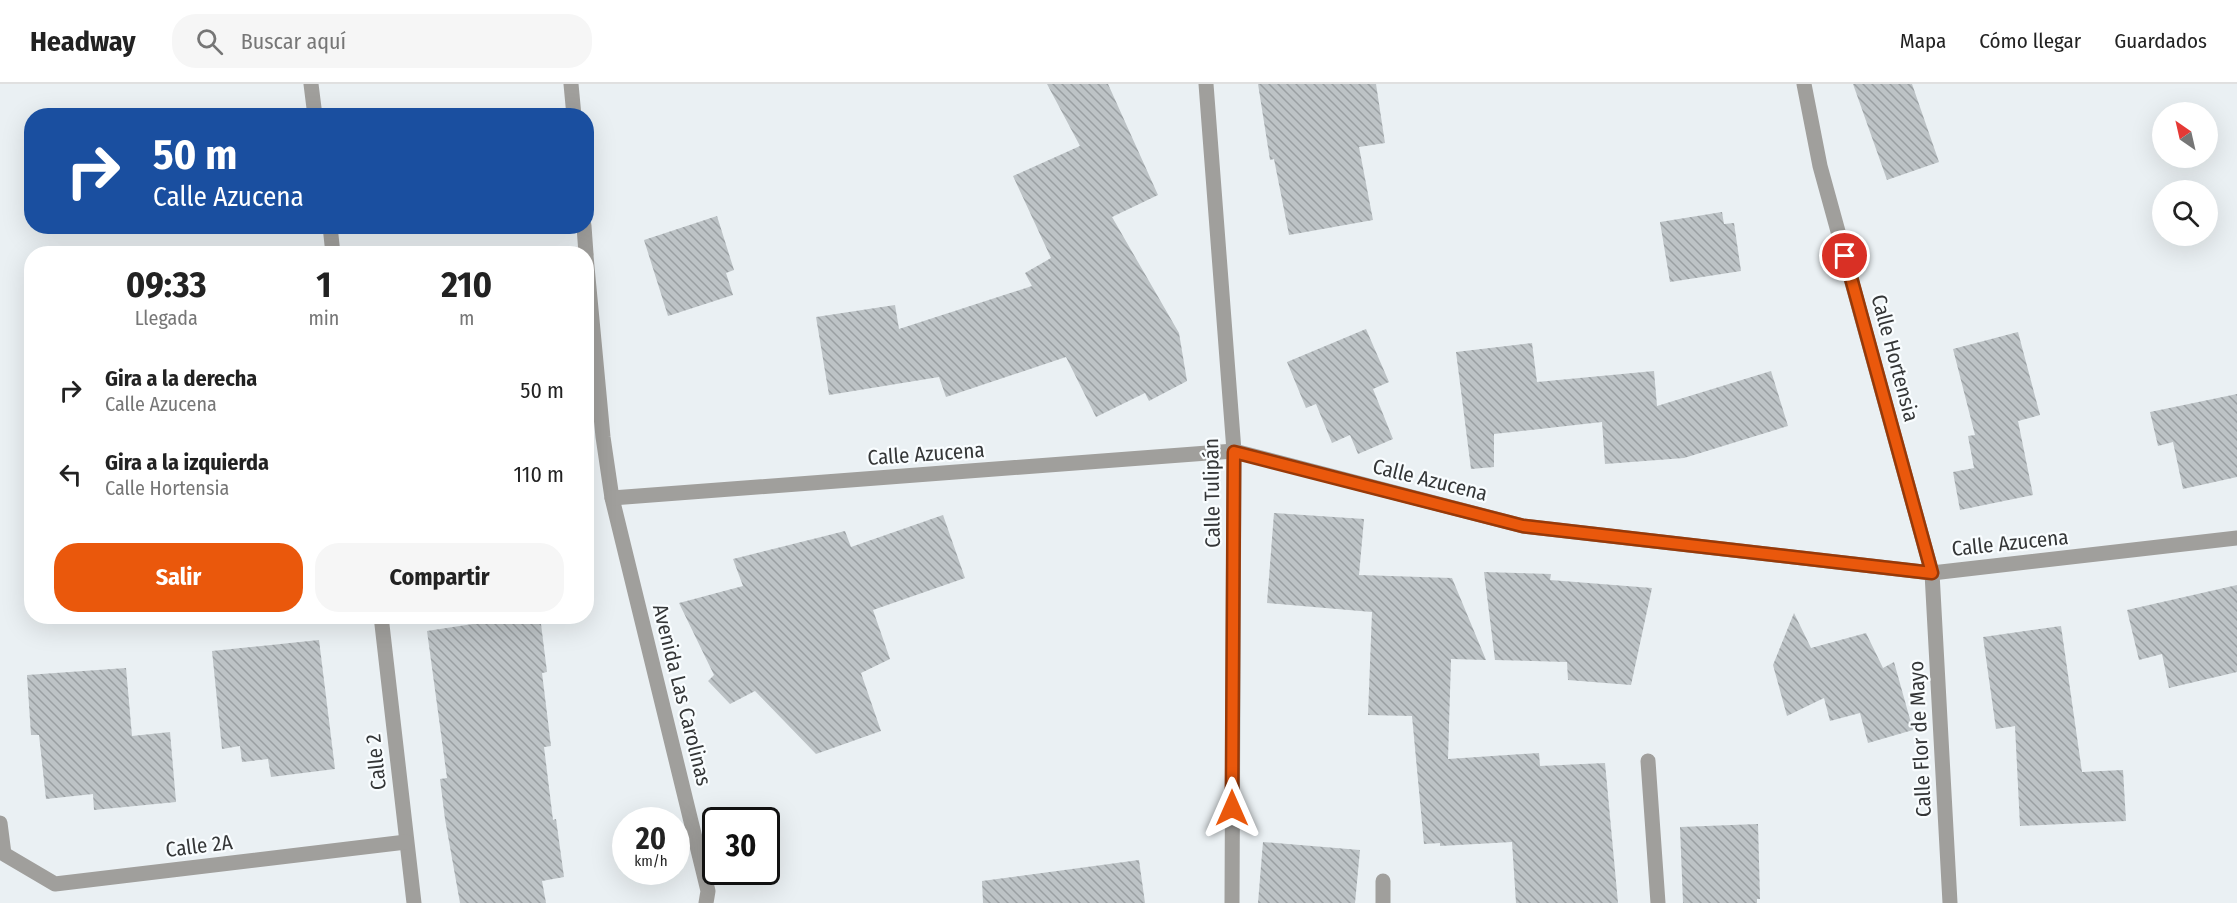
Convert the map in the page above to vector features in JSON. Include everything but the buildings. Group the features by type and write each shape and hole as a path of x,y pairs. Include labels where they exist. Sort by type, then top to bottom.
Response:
{"street":[{"path":"311,84 314,108"},
{"path":"571,84 573,108"},
{"name":"Calle Tulipán","path":"1206,84 1234,452 1232,903"},
{"name":"Calle Hortensia","path":"1804,84 1820,166 1932,573"},
{"name":"Avenida Las Carolinas","path":"594,341 603,437 612,498 708,891 706,903"},
{"name":"Calle Azucena","path":"612,498 1234,452 1523,526 1932,573 2237,538"},
{"name":"Calle Flor de Mayo","path":"1932,573 1950,903"},
{"name":"Calle 2","path":"382,624 414,903"},
{"path":"1648,761 1658,903"},
{"name":"Calle 2A","path":"0,823 4,854 55,884 406,842"},
{"path":"1383,881 1383,903"}],"route":[{"path":"1232,808 1234,452 1523,526 1932,573 1845,256"}]}
